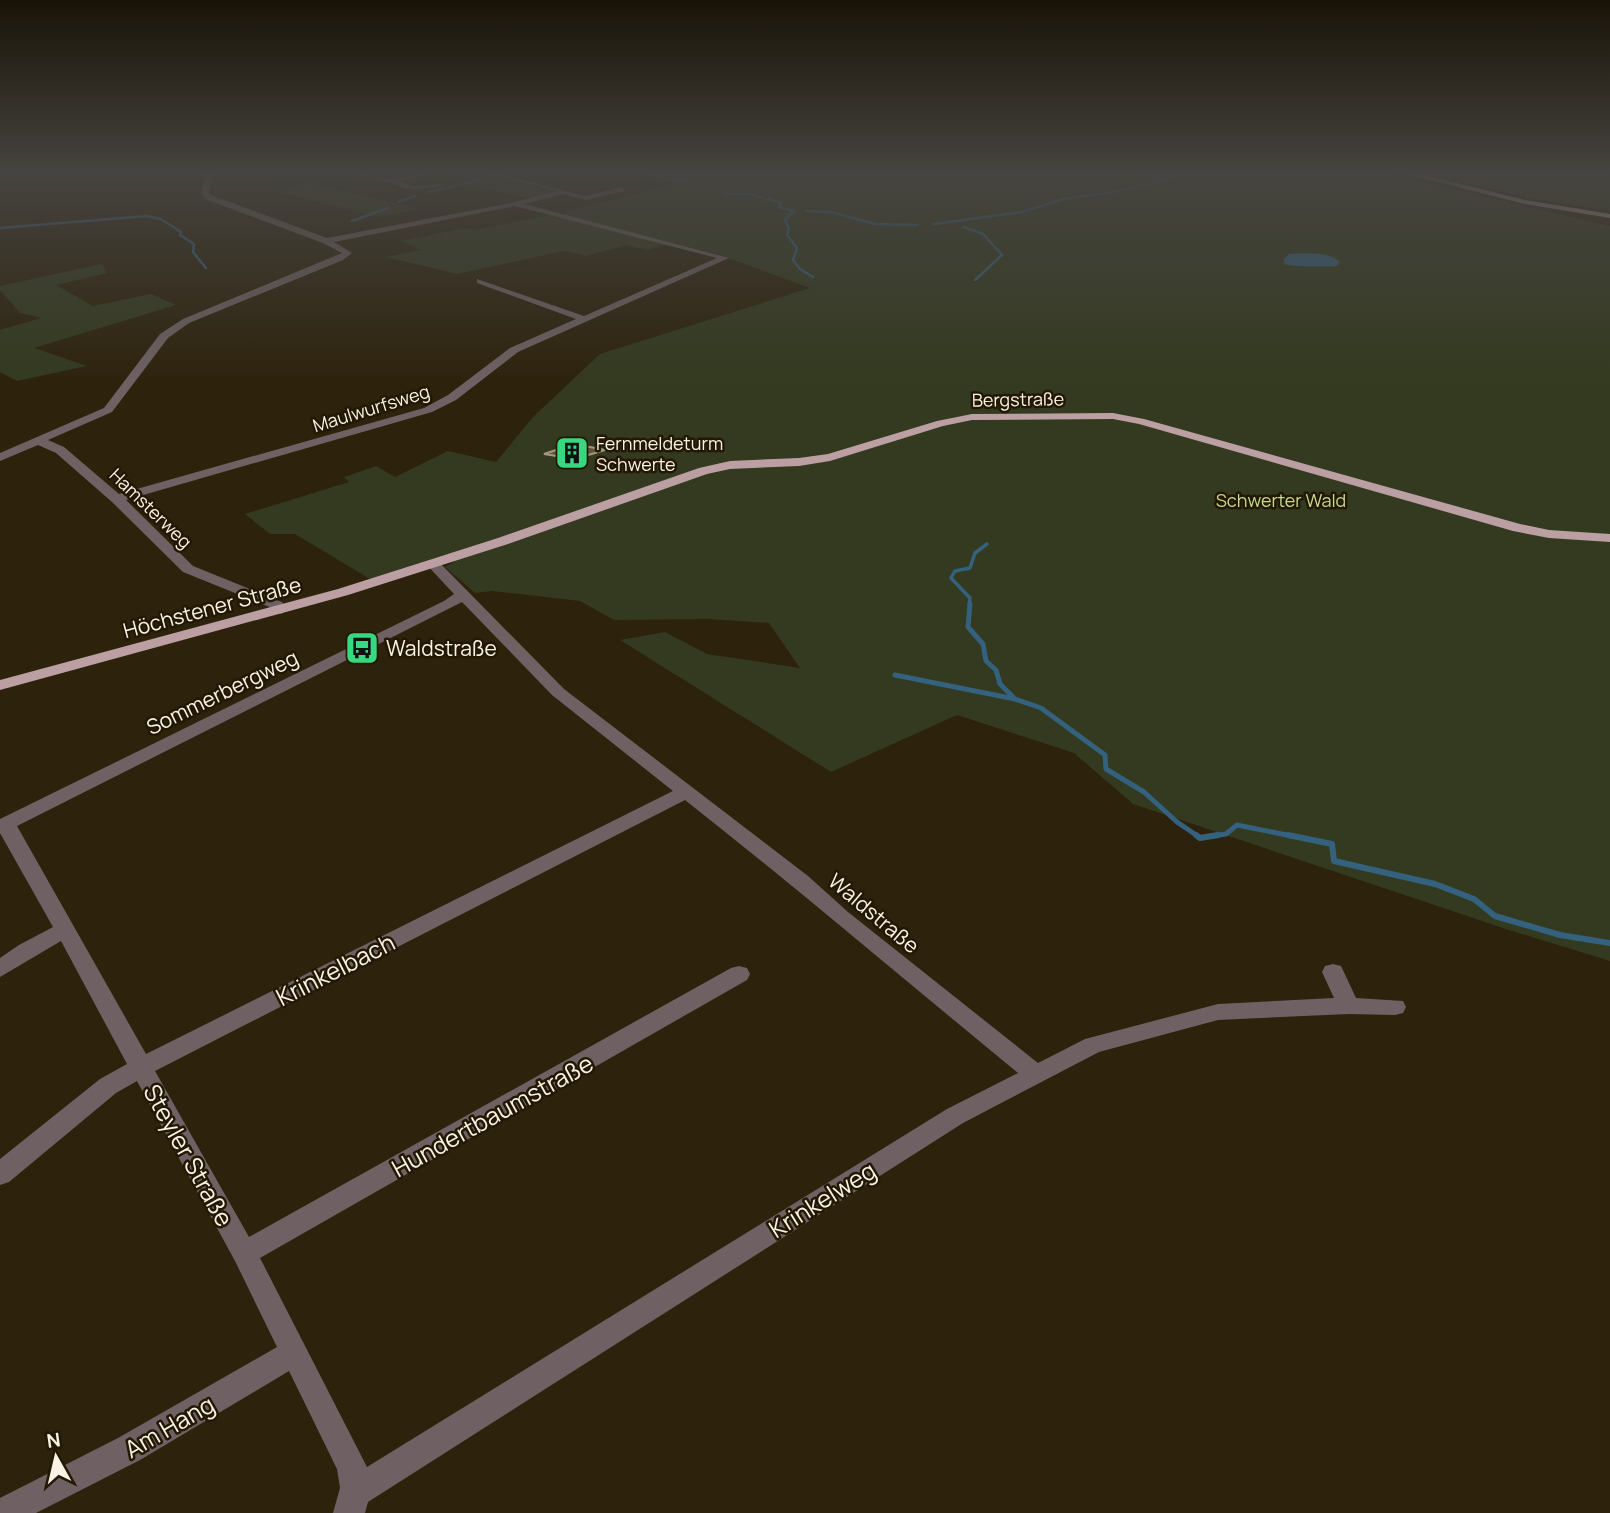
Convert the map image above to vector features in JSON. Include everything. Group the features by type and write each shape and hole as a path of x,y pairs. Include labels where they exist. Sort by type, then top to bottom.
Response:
{"main road":[{"name":"Bergstraße","path":"433,564 703,471 730,466 814,461 952,420 1008,415 1099,415 1140,421 1518,528 1610,538"},
{"name":"Höchstener Straße","path":"0,685 281,610 433,564"}],"street":[{"path":"0,457 108,410 173,328 348,253 329,243"},
{"name":"Maulwurfsweg","path":"117,499 428,410 460,394 506,355 725,258 665,243"},
{"path":"480,281 584,319"},
{"name":"Hamsterweg","path":"39,441 60,450 117,499 188,569 277,605 281,610"},
{"name":"Waldstraße","path":"433,564 558,692 687,791 1036,1074"},
{"name":"Sommerbergweg","path":"3,826 449,604 461,595"},
{"name":"Krinkelbach","path":"0,1174 108,1086 140,1068 687,791"},
{"name":"Steyler Straße","path":"3,826 244,1254 350,1462 356,1476 352,1502"},
{"path":"0,969 26,950 63,931"},
{"path":"1334,972 1349,1006"},
{"name":"Hundertbaumstraße","path":"244,1254 739,974"},
{"name":"Krinkelweg","path":"352,1502 955,1116 1093,1045 1215,1013 1349,1006 1395,1007"},
{"name":"Am Hang","path":"4,1513 128,1450 293,1353"}],"green space":[{"path":"405,243 667,244 647,250 626,245 586,256 564,251 457,274 387,257 421,250"},
{"name":"Schwerter Wald","path":"670,243 1610,243 1610,961 1509,930 1133,804 1074,753 957,715 831,772 620,640 665,632 707,654 800,668 769,623 708,619 614,620 580,601 492,591 475,593 445,567 455,561 447,554 370,579 295,534 270,534 245,514 349,482 344,477 376,466 395,477 448,451 496,462 533,417 600,354 810,288 723,256"},
{"path":"102,264 107,273 56,285 93,306 151,294 176,305 34,348 87,366 17,381 0,372 0,330 41,318 20,313 0,290 0,286"}],"water":[{"path":"1289,254 1323,254 1340,262 1337,266 1284,264 1284,259"}],"building":[{"name":"Fernmeldeturm Schwerte","path":"574,444 605,450 575,459 544,454"}],"waterway":[{"path":"192,243 193,252 206,268"},
{"path":"793,243 797,248 793,260 800,269 813,277"},
{"path":"975,280 1002,255 991,243"},
{"path":"969,605 970,598 951,578 955,571 970,568 975,553 987,544"},
{"path":"970,604 968,627 983,644 986,661 996,670 1000,684 1015,699"},
{"path":"895,675 1015,699"},
{"path":"1015,699 1041,708 1105,755 1106,769 1144,792 1177,822 1199,837"},
{"path":"1206,837 1226,834 1237,825 1297,837"},
{"path":"1196,835 1200,838 1206,837"},
{"path":"1206,837 1218,835"},
{"path":"1288,835 1332,844 1334,861 1435,884 1474,899 1495,916 1560,935 1610,943"}],"place":[{"name":"Fernmeldeturm Schwerte","path":"572,453"},
{"name":"Waldstraße","path":"362,648"}]}
